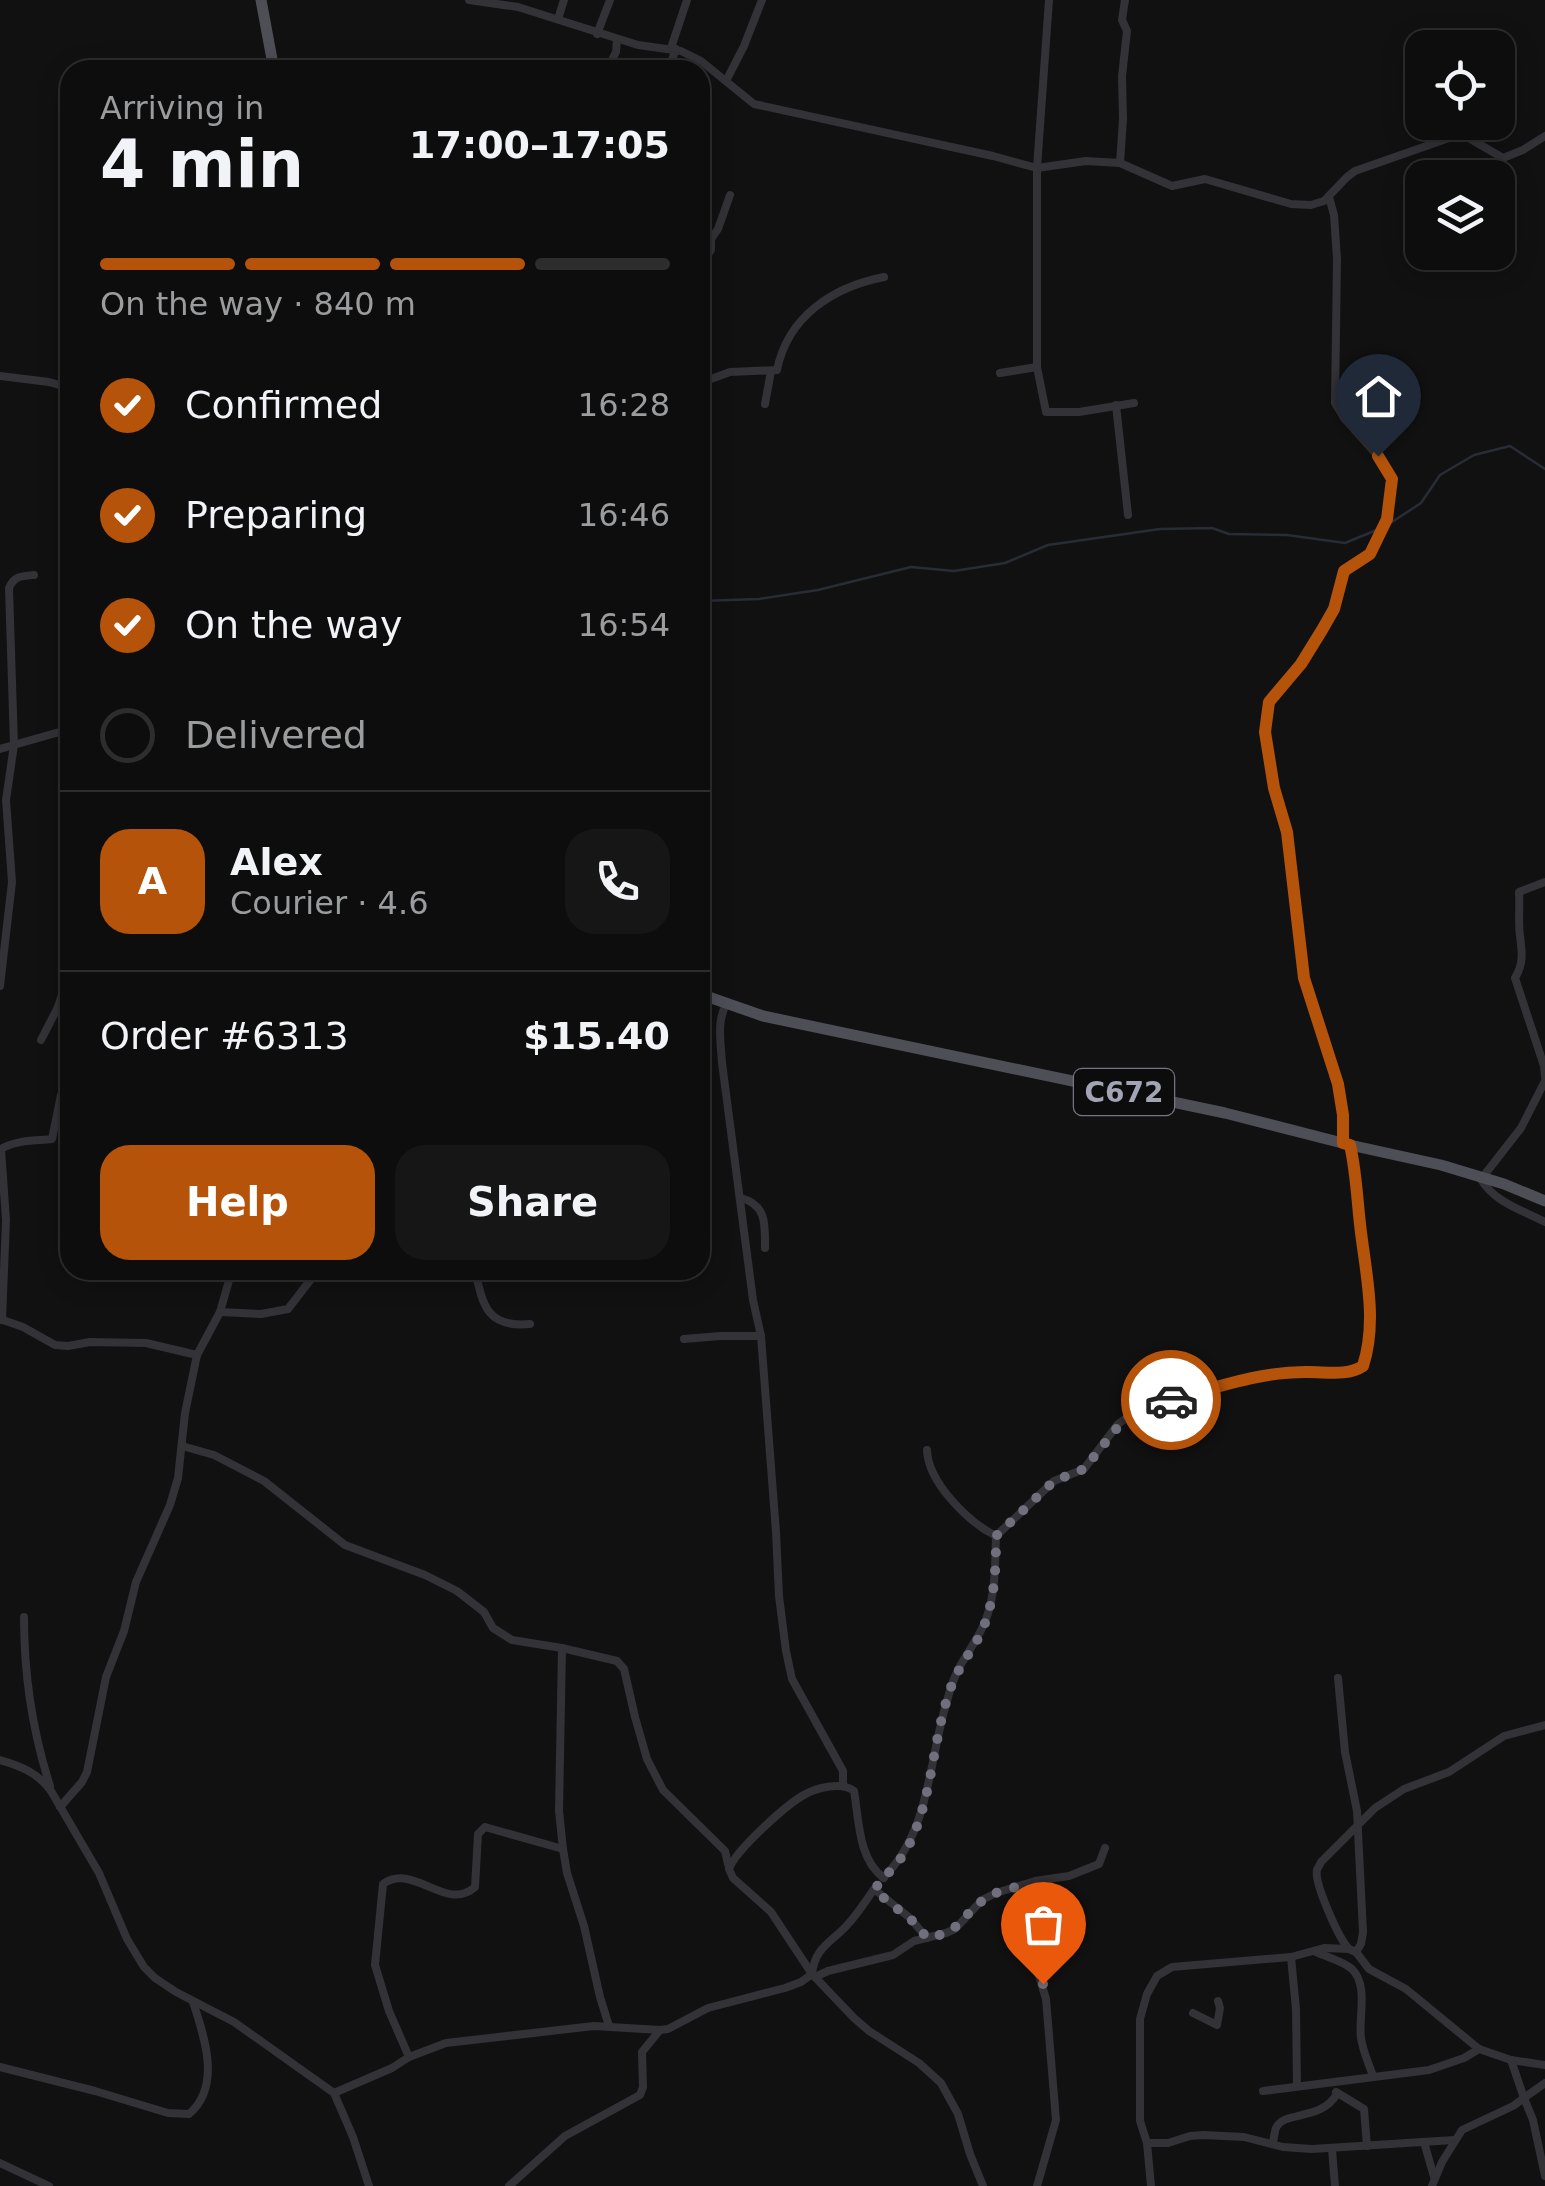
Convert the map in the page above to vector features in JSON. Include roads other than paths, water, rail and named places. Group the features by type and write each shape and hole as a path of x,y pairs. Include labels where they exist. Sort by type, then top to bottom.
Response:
{"main road":[{"path":"261,0 272,60"},
{"name":"C672","path":"710,997 762,1016 1225,1112 1441,1165 1545,1201"}],"street":[{"path":"468,0 518,7 596,34 673,49 699,60"},
{"path":"558,19 564,0"},
{"path":"596,34 610,0"},
{"path":"670,60 687,0"},
{"path":"726,81 762,0"},
{"path":"1049,0 1037,168 1037,367 1046,412 1078,412 1134,402"},
{"path":"1120,163 1127,31 1122,20 1126,0"},
{"path":"612,60 617,39"},
{"path":"710,68 754,104 1037,168 1086,161 1120,163 1172,186 1206,179 1292,204 1318,204 1355,172 1452,137 1467,137 1503,158 1545,136"},
{"path":"710,251 711,239 730,195"},
{"path":"814,1976 816,1955 848,1924 910,1844 950,1690 987,1618 996,1536 1054,1481 1084,1469 1118,1424 1142,1407 1250,1378 1352,1372 1363,1366 1369,1341 1370,1287 1354,1165 1346,1144 1338,1084 1304,978 1287,832 1274,788 1265,732 1269,702 1316,641 1334,609 1344,571 1370,554 1387,519 1390,502 1392,479 1335,403 1337,259 1329,197"},
{"path":"710,379 730,372 777,370 788,336 817,306 846,288 884,276"},
{"path":"1000,373 1037,367"},
{"path":"765,404 771,371"},
{"path":"0,376 60,385"},
{"path":"1116,405 1128,515"},
{"path":"0,986 12,882 6,800 14,745 9,588 19,576 34,575"},
{"path":"0,748 60,732"},
{"path":"1545,882 1520,892 1522,946 1515,978 1545,1079 1520,1128 1480,1178 1488,1192 1545,1222"},
{"path":"41,1040 60,1000"},
{"path":"727,1003 720,1037 753,1300 761,1336 786,1650 792,1679 843,1771 842,1786"},
{"path":"60,1101 52,1139 0,1148 6,1220 1,1320 56,1345 146,1343 197,1355"},
{"path":"740,1198 760,1207 765,1248"},
{"path":"60,1807 86,1772 106,1677 124,1632 136,1582 178,1478 185,1413 197,1355 220,1312 229,1280"},
{"path":"220,1312 261,1314 288,1309 310,1280"},
{"path":"478,1280 490,1314 500,1322 530,1324"},
{"path":"684,1339 761,1336"},
{"path":"182,1446 214,1455 264,1480 345,1546 457,1591 484,1612 493,1628 512,1640 618,1660 624,1669 648,1758 663,1790 725,1851 733,1878 771,1912 814,1976 860,2025 920,2063 941,2083 958,2114 983,2186"},
{"path":"927,1450 933,1474 957,1505 977,1526 996,1536"},
{"path":"24,1617 25,1668 36,1743 51,1790 107,1888 136,1956 155,1978 234,2022 334,2094 369,2186"},
{"path":"562,1648 559,1796 563,1849 609,2026"},
{"path":"1150,2186 1148,2144 1140,2120 1139,2033 1144,2002 1157,1976 1180,1965 1291,1957 1332,1948 1352,1951 1360,1946 1363,1932 1356,1798 1344,1741 1338,1678"},
{"path":"1545,1725 1500,1738 1448,1772 1404,1789 1375,1808 1321,1862 1316,1872 1342,1942 1369,1968 1406,1989 1479,2049 1511,2060 1545,2065"},
{"path":"0,1760 28,1770 51,1790"},
{"path":"729,1870 750,1842 796,1800 818,1789 842,1786 853,1788 869,1862 884,1878"},
{"path":"410,2057 389,2011 376,1965 384,1884 398,1877 442,1892 469,1892 474,1887 478,1834 485,1827 563,1849"},
{"path":"334,2094 410,2057 466,2039 609,2026 668,2029 708,2008 786,1988 828,1970 892,1956 909,1943 954,1929 990,1896 1034,1880 1062,1878 1088,1870 1099,1864 1104,1848"},
{"path":"1021,1886 1032,1952 1045,1991 1057,2109 1037,2186"},
{"path":"874,1890 915,1923 927,1938"},
{"path":"1314,1951 1350,1968 1356,1975 1361,1996 1360,2036 1374,2076"},
{"path":"1291,1957 1297,2086"},
{"path":"0,2067 168,2112 189,2114 199,2102 208,2071 206,2047 193,2001"},
{"path":"1193,2013 1217,2025 1218,2001"},
{"path":"509,2186 565,2136 640,2095 644,2087 642,2052 660,2030"},
{"path":"1263,2090 1435,2069 1479,2049"},
{"path":"1511,2060 1533,2120 1545,2176"},
{"path":"1433,2181 1462,2130 1513,2106 1545,2083"},
{"path":"1331,2084 1337,2094 1364,2109 1367,2146"},
{"path":"1272,2144 1276,2126 1281,2122 1316,2113 1331,2104 1337,2094"},
{"path":"1148,2144 1204,2134 1332,2149 1454,2140"},
{"path":"1424,2142 1433,2181"},
{"path":"1332,2149 1335,2186"},
{"path":"0,2163 49,2186"}],"waterway":[{"path":"1386,526 1421,503 1440,475 1474,455 1510,446 1545,469"},
{"path":"710,601 759,599 818,590 911,567 954,571 1005,563 1048,545 1160,529 1212,528 1229,534 1287,535 1345,543 1379,529"}]}
